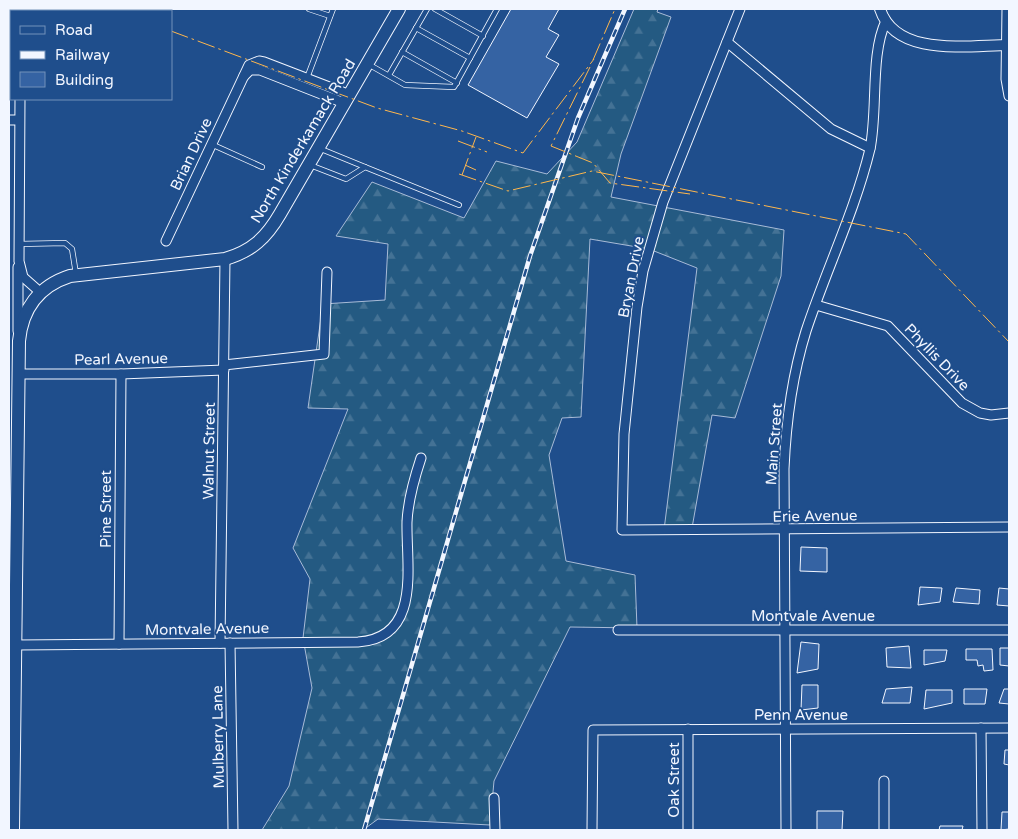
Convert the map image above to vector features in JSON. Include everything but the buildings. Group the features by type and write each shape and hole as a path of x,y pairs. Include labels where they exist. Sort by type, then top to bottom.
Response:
{"main road":[{"name":"North Kinderkamack Road","path":"13,830 12,740 16,645 13,459 20,330 27,310 40,292 58,280 76,275 225,259 249,250 266,236 399,9"}],"street":[{"name":"Bryan Drive","path":"622,530 624,427 643,272 663,202 740,9"},
{"path":"880,9 886,22 897,34 915,42 935,45 1008,45"},
{"path":"1007,9 1008,45 1006,79 1009,96"},
{"name":"Main Street","path":"786,830 784,469 788,415 795,373 806,331 870,148 879,37 886,22"},
{"path":"727,42 831,129 870,148"},
{"name":"Brian Drive","path":"166,241 249,66 259,61 307,78 347,99"},
{"path":"241,80 250,70 260,70 347,99"},
{"path":"20,100 19,261 23,277 40,292"},
{"path":"9,120 19,120"},
{"path":"9,238 19,244"},
{"path":"19,244 16,303 19,341"},
{"name":"Walnut Street","path":"225,259 225,643"},
{"name":"Pearl Avenue","path":"19,374 120,374 224,367 324,354 327,272"},
{"name":"Phyllis Drive","path":"816,305 888,326 962,403 980,413 990,415 1009,413"},
{"name":"Pine Street","path":"119,644 120,374"},
{"name":"Montvale Avenue","path":"16,645 364,641 380,636 394,626 406,603 409,498 421,458"},
{"name":"Erie Avenue","path":"622,530 1009,527"},
{"name":"Montvale Avenue","path":"618,630 1009,630"},
{"name":"Mulberry Lane","path":"225,643 233,830"},
{"path":"981,728 982,830"},
{"name":"Penn Avenue","path":"592,830 593,730 1009,728"},
{"name":"Oak Street","path":"688,729 688,830"},
{"path":"884,781 884,830"},
{"path":"494,798 495,830"}],"lane":[{"path":"309,9 330,16"},
{"path":"307,78 333,9"},
{"path":"389,75 427,9"},
{"path":"435,9 482,36"},
{"path":"368,63 405,85 454,87 495,10"},
{"path":"416,28 470,58"},
{"path":"402,52 456,83"},
{"path":"211,144 262,167"},
{"path":"318,147 459,205"},
{"path":"309,164 346,179 366,167"},
{"path":"19,244 65,243 72,249 76,275"}],"green space":[{"path":"634,9 658,9 657,12 671,17 621,154 611,197 784,230 781,276 735,418 712,415 692,528 664,530 697,268 649,249 590,239 581,417 562,418 549,455 566,561 635,575 637,628 570,627 494,781 490,825 378,819 363,830 262,830 289,786 312,688 303,638 310,579 293,548 348,409 308,408 323,304 385,300 388,244 336,236 372,182 464,218 496,161 547,174 577,142"}],"railway":[{"path":"364,830 530,256 578,118 625,9"}],"power":[{"path":"593,60 615,9"},
{"path":"172,31 377,108 462,131 523,153 594,59"},
{"path":"590,67 551,146 593,163 610,183 690,194"},
{"path":"462,175 476,137"},
{"path":"458,141 487,152"},
{"path":"465,165 476,170"},
{"path":"459,174 508,191 592,171 906,234 1009,342"}]}
